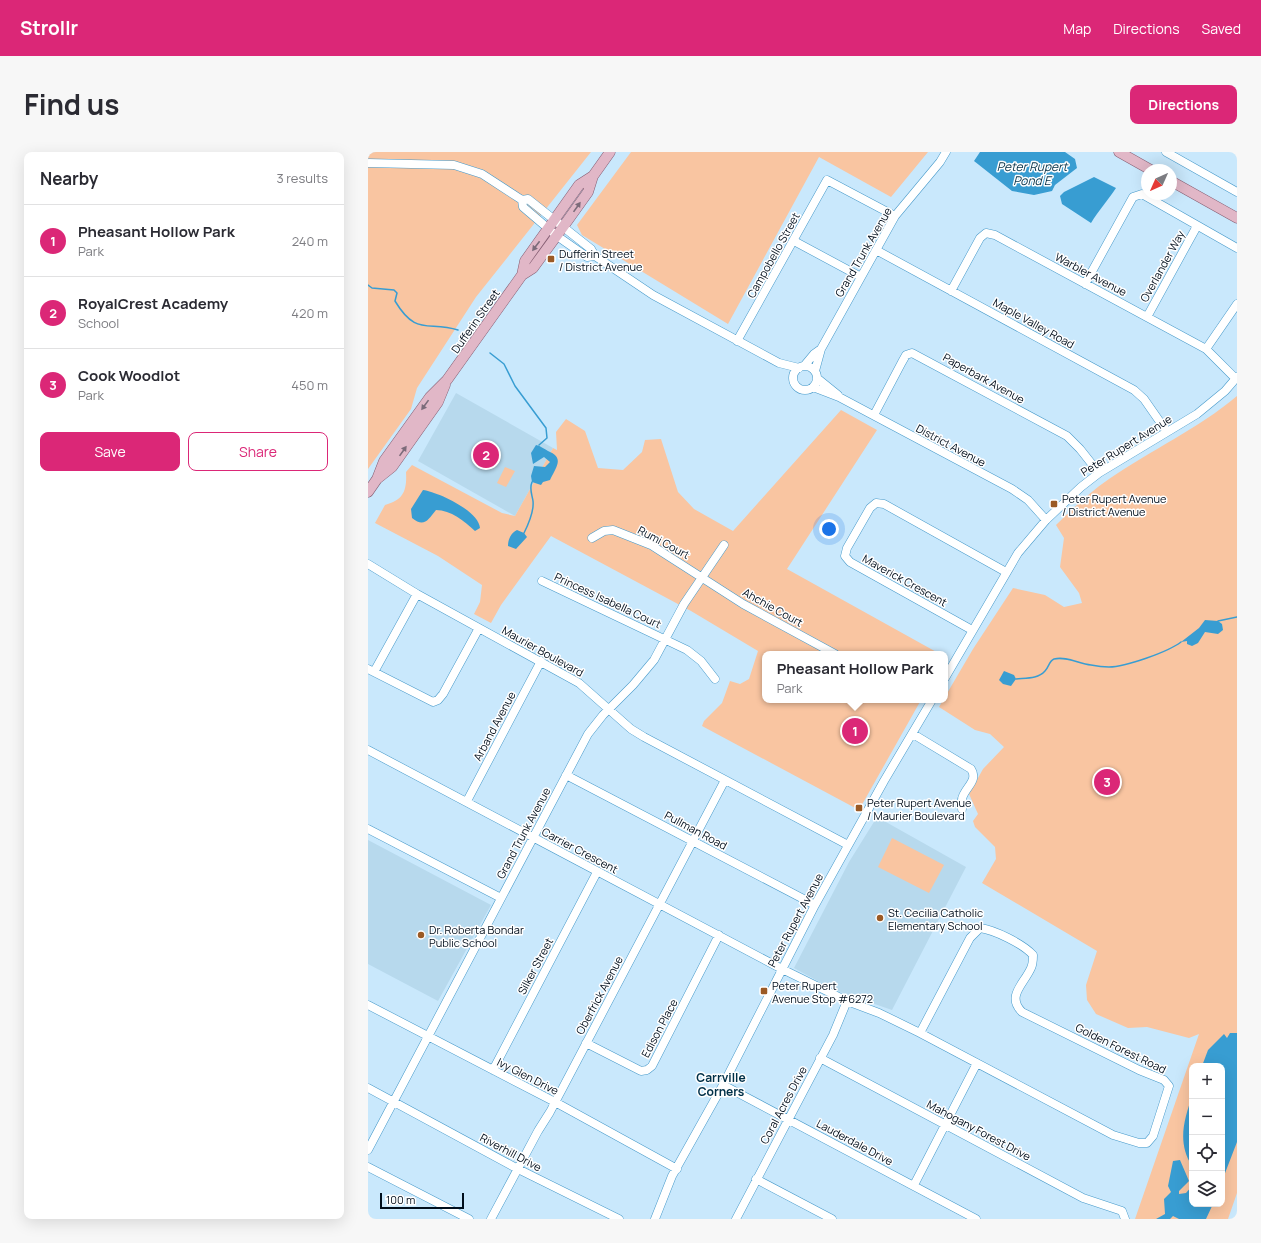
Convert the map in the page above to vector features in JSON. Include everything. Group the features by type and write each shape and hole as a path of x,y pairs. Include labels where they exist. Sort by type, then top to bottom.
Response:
{"main road":[{"name":"Dufferin Street","path":"368,492 377,479 384,461 430,397 447,380 522,276 533,268 557,236 588,192 593,176 610,152"},
{"path":"1120,152 1141,164"},
{"name":"Dufferin Street","path":"522,276 525,261 579,185 593,176"},
{"path":"1177,184 1237,218"}],"street":[{"name":"Grand Trunk Avenue","path":"816,374 821,349 895,216 940,162 946,152"},
{"path":"1166,152 1237,192"},
{"path":"368,163 454,165 482,174 522,200 528,199 564,226 591,249 595,256 653,295 778,362 794,376 795,384 801,388 807,389 813,387 816,374 810,367 802,367 778,362"},
{"name":"Campobello Street","path":"737,341 828,180 895,216"},
{"path":"1085,284 1133,197 1136,195 1142,194 1237,248"},
{"path":"522,200 523,207 557,236 587,257 595,256"},
{"name":"Overlander Way","path":"1147,317 1197,226"},
{"name":"Warbler Avenue","path":"951,291 980,238 986,234 995,235 1206,349 1237,378"},
{"path":"794,241 861,277"},
{"name":"Maple Valley Road","path":"876,250 1134,390 1144,399 1167,432"},
{"path":"1206,349 1237,304"},
{"name":"Grand Trunk Avenue","path":"802,367 821,349"},
{"name":"Paperbark Avenue","path":"874,415 906,355 912,353 1067,436 1080,449 1099,473"},
{"path":"794,376 802,367"},
{"name":"District Avenue","path":"816,374 840,397"},
{"name":"Peter Rupert Avenue","path":"948,673 1006,572 1029,538 1046,520 1081,487 1099,473 1197,414 1225,391 1237,378"},
{"name":"District Avenue","path":"813,387 840,397 1012,490 1028,500 1046,520"},
{"name":"Maverick Crescent","path":"972,630 850,562 845,556 847,548 870,508 876,504 884,504 1006,572"},
{"name":"Rumi Court","path":"592,538 604,531 613,530 622,532 660,550 701,576"},
{"name":"Grand Trunk Avenue","path":"368,1150 588,734 646,671 701,576 724,545"},
{"name":"Maurier Boulevard","path":"368,564 417,594 579,683 631,729 848,845"},
{"name":"Ahchie Court","path":"701,576 743,604 829,651"},
{"name":"Princess Isabella Court","path":"542,581 687,650 701,662 715,679"},
{"path":"417,594 371,670 427,701 432,702 438,700 443,694 479,628"},
{"name":"Arband Avenue","path":"467,802 541,661"},
{"name":"Peter Rupert Avenue","path":"655,1219 664,1194 723,1085 815,904 930,703"},
{"path":"913,734 971,769 974,774 973,780 962,799 962,809"},
{"name":"Carrier Crescent","path":"368,750 782,969"},
{"name":"Pullman Road","path":"566,775 815,904"},
{"name":"Oberfrick Avenue","path":"491,1219 555,1102 725,780"},
{"path":"368,829 501,898"},
{"name":"Silker Street","path":"493,1070 597,872"},
{"name":"Golden Forest Road","path":"782,969 847,1001 879,1013 920,1033 1113,1135 1139,1143 1147,1143 1153,1136 1169,1086 1164,1080 1139,1070 1022,1012 1015,1004 1015,997 1032,966 1033,955 1027,948 988,929 980,928 970,938 920,1033"},
{"name":"Edison Place","path":"586,1043 641,1071 647,1070 652,1066 719,935"},
{"name":"Coral Acres Drive","path":"736,1219 833,1035 847,1001"},
{"name":"Ivy Glen Drive","path":"368,1005 555,1102 677,1169"},
{"name":"Mahogany Forest Drive","path":"820,1058 1083,1198 1122,1211 1124,1219"},
{"path":"914,1185 977,1063"},
{"name":"Lauderdale Drive","path":"723,1085 976,1219"},
{"name":"Riverhill Drive","path":"368,1088 518,1169 619,1219"},
{"path":"368,1167 468,1219"},
{"path":"756,1179 832,1219"}],"shaded area":[{"path":"368,152 591,152 476,297 417,388 411,409 368,469"},
{"path":"631,152 928,152 891,197 819,157 728,324 582,235 577,225"},
{"path":"456,393 553,448 515,516 418,461"},
{"path":"1237,396 1237,1193 1228,1219 1135,1219 1199,1034 1189,1038 1147,1027 1128,1028 1096,1014 1087,1000 1086,985 1097,951 982,883 996,859 995,847 975,827 973,821 978,814 969,794 983,769 1004,747 990,734 975,730 939,707 941,703 948,703 948,692 973,649 1013,588 1045,595 1064,607 1082,603 1079,593 1060,567 1064,538 1056,525 1095,489 1125,468 1222,408"},
{"path":"841,410 877,430 787,569 935,651 762,651 762,703 919,703 859,810 702,726 704,721 722,703 730,681 740,684 749,679 758,651 691,611 551,536 501,605 491,623 474,614 480,602 482,585 438,556 375,523 385,505 396,500 403,493 406,484 406,472 412,465 502,513 515,516 553,448 557,450 556,432 566,419 585,431 598,468 623,470 642,452 645,440 661,439 678,492 694,509 733,531"},
{"path":"505,467 515,471 506,487 497,483"},
{"name":"St. Cecilia Catholic Elementary School","path":"877,817 966,867 892,1010 834,990 794,968 849,862"},
{"path":"892,838 944,865 929,893 878,867"},
{"name":"Dr. Roberta Bondar Public School","path":"368,840 491,905 438,1001 368,964"}],"water":[{"name":"Peter Rupert Pond E","path":"980,152 1065,152 1075,159 1077,168 1055,185 1052,191 1034,195 1012,191 974,161"},
{"path":"1094,177 1116,188 1091,223 1062,204 1060,196 1064,192"},
{"path":"536,445 553,454 558,460 550,480 543,482 541,485 532,482 531,476 534,466 545,467 550,462 544,457 533,464 531,453"},
{"path":"423,490 438,494 457,503 473,515 480,528 475,531 457,517 442,510 436,510 426,522 416,521 412,518 411,509"},
{"path":"517,530 524,533 527,537 516,549 508,546 510,536"},
{"path":"1205,620 1218,621 1222,624 1223,630 1218,634 1205,632 1198,643 1192,646 1187,644 1187,641 1181,642 1199,628"},
{"path":"1004,671 1014,675 1016,679 1011,686 1003,684 999,680"},
{"path":"1230,1033 1237,1033 1237,1142 1225,1173 1225,1063 1203,1063 1208,1050 1224,1034 1227,1038"},
{"path":"1189,1107 1189,1161 1183,1140 1183,1131"},
{"path":"1180,1160 1189,1181 1179,1191 1179,1194 1186,1193 1189,1190 1189,1207 1212,1207 1206,1219 1179,1219 1173,1216 1170,1219 1156,1219 1165,1214 1164,1199 1171,1192 1168,1186 1173,1161"}],"waterway":[{"path":"368,285 372,288 394,290 397,293 395,301 402,312 416,323 458,330"},
{"path":"490,353 504,364 515,386 546,428 547,438 539,445"},
{"path":"524,533 533,509 531,489 532,482"},
{"path":"1218,621 1237,617"},
{"path":"1016,679 1032,678 1042,674 1054,659 1068,659 1086,664 1109,667 1135,662 1167,650 1181,642"}],"place":[{"name":"Dufferin Street / District Avenue","path":"551,259"},
{"name":"RoyalCrest Academy","path":"486,455"},
{"name":"Peter Rupert Avenue / District Avenue","path":"1054,504"},
{"name":"Pheasant Hollow Park","path":"855,731"},
{"name":"Cook Woodlot","path":"1107,782"},
{"name":"Peter Rupert Avenue / Maurier Boulevard","path":"859,808"},
{"name":"St. Cecilia Catholic Elementary School","path":"880,918"},
{"name":"Dr. Roberta Bondar Public School","path":"421,935"},
{"name":"Peter Rupert Avenue Stop #6272","path":"764,991"}],"district":[{"name":"Carrville Corners","path":"721,1084"}]}
